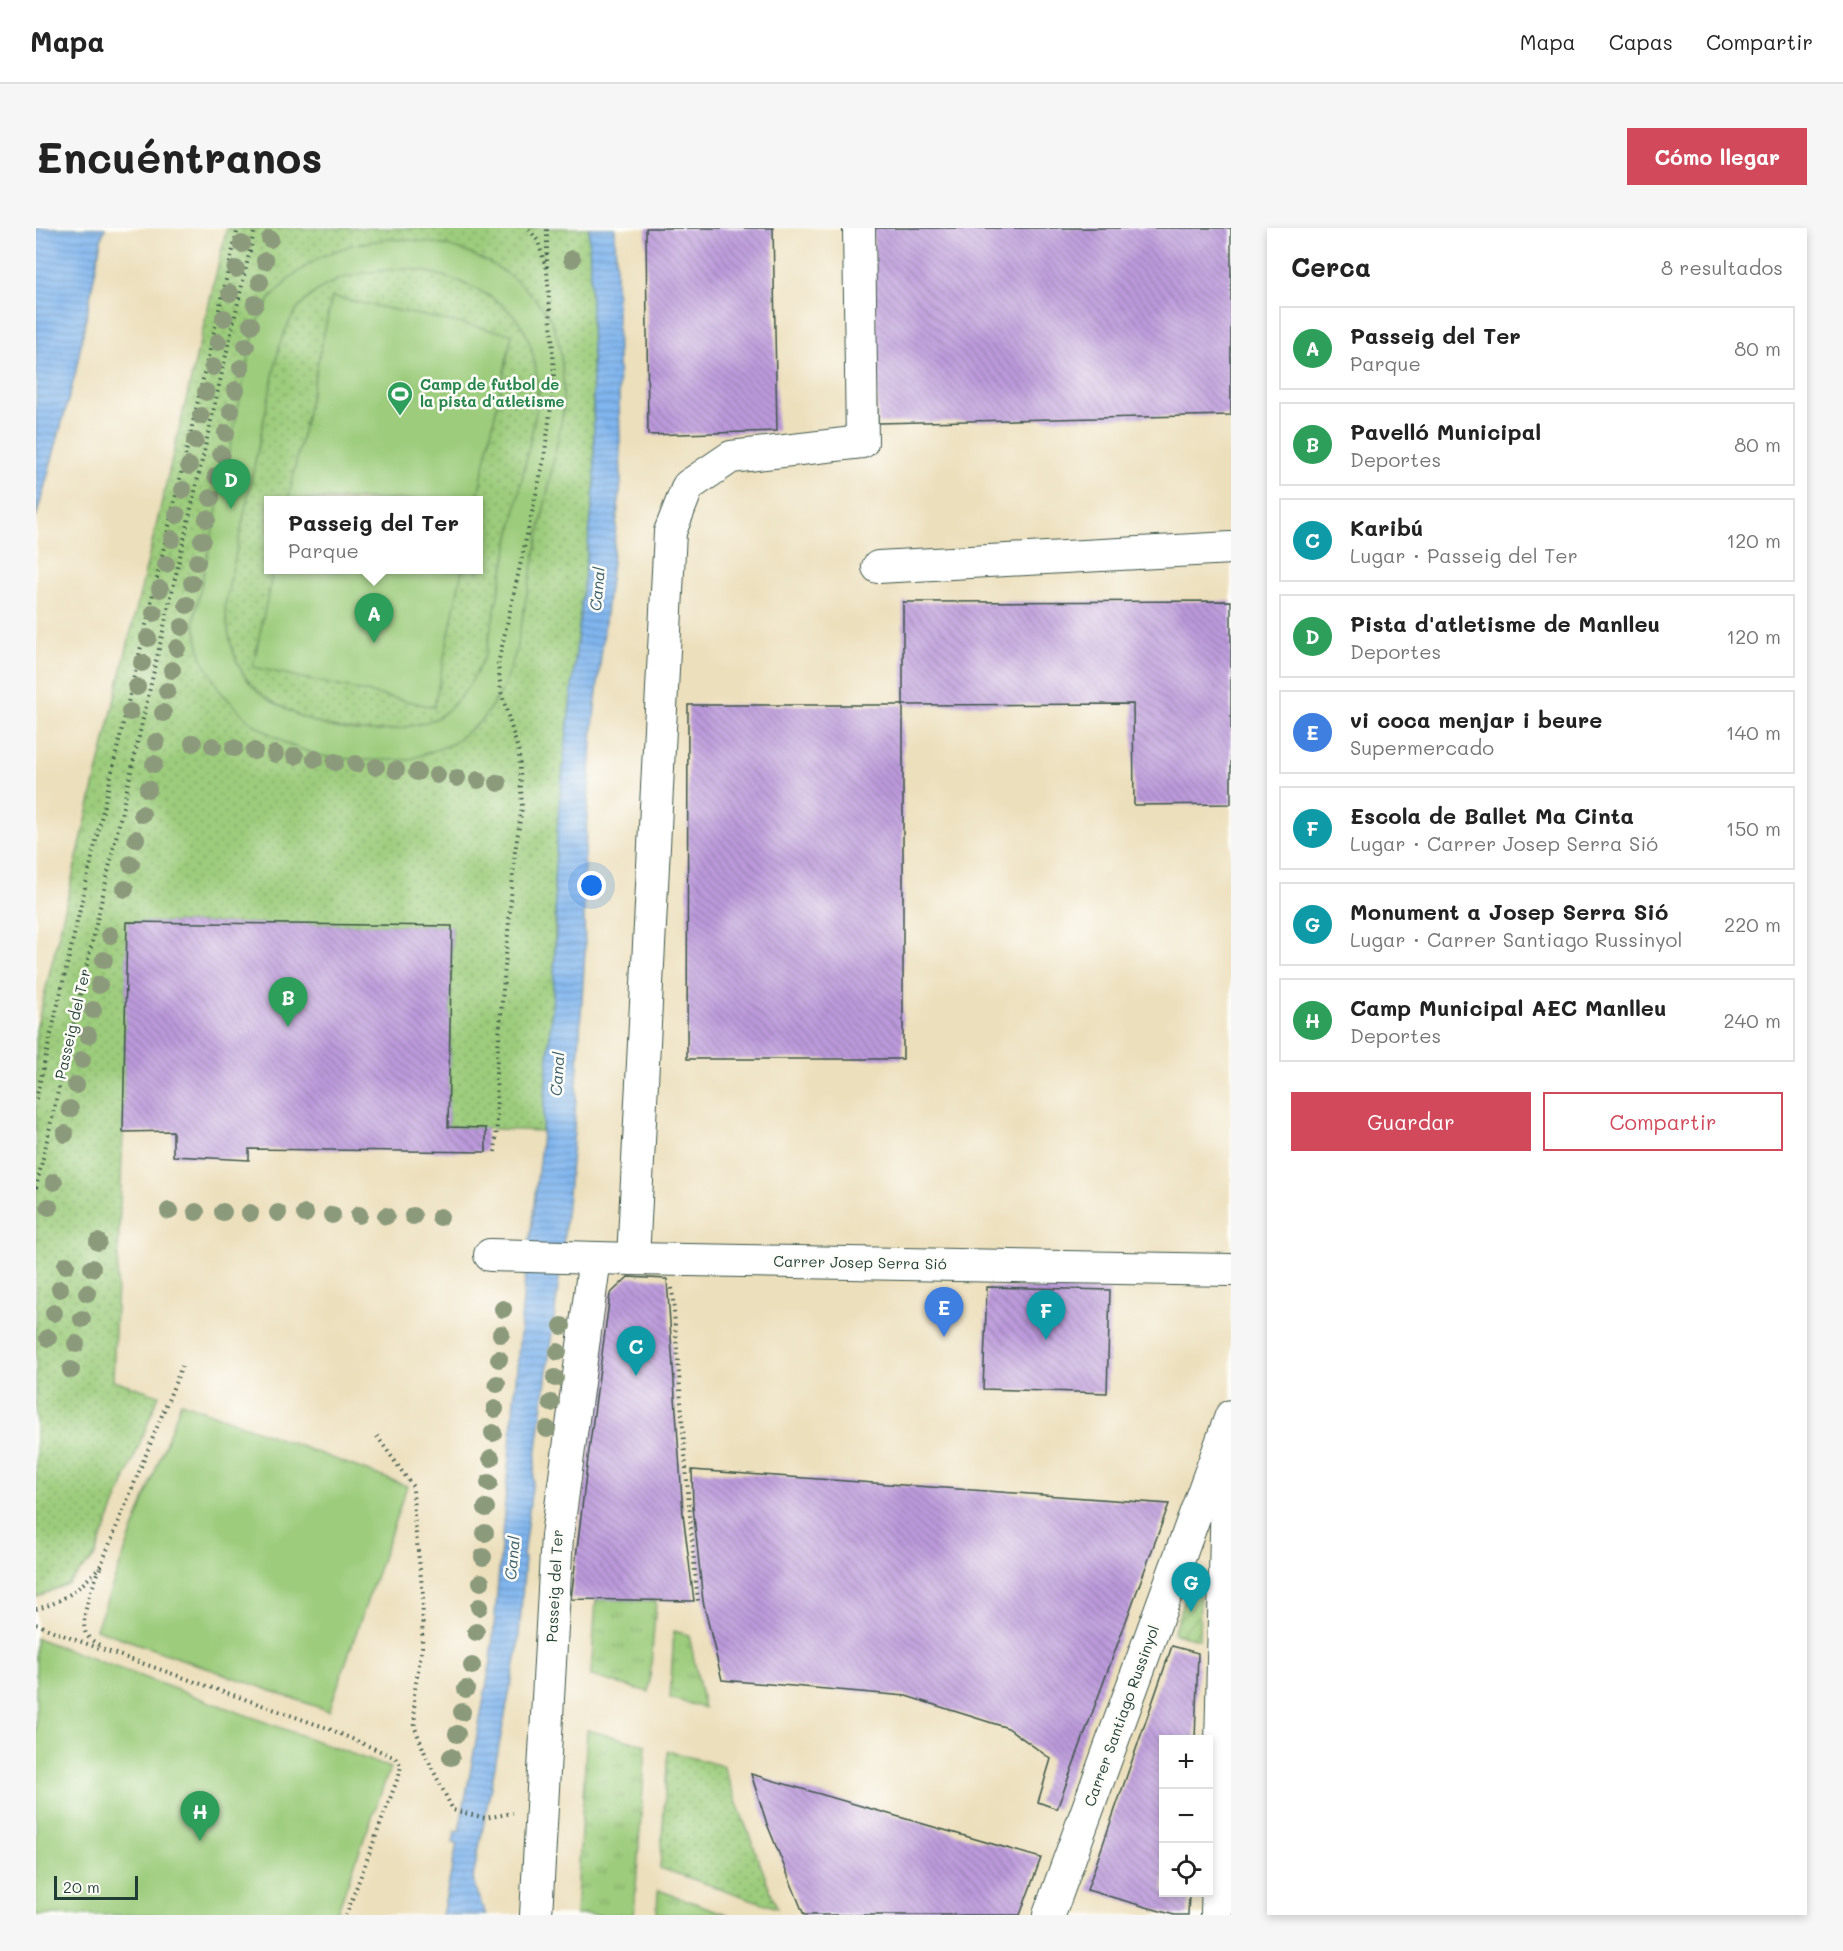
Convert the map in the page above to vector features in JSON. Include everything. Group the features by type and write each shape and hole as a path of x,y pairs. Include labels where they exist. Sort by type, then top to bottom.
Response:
{"street":[{"path":"633,1260 670,532 688,486 730,457 862,442 859,228"},
{"path":"878,567 1231,548"},
{"name":"Carrer Josep Serra Sió","path":"490,1255 633,1260 1231,1270"},
{"name":"Passeig del Ter","path":"536,1915 557,1536 594,1258"},
{"path":"1217,1915 1230,1419"},
{"name":"Carrer Santiago Russinyol","path":"1049,1915 1230,1419"}],"path":[{"name":"Passeig del Ter","path":"36,1099 238,228"},
{"name":"Passeig del Ter","path":"36,1188 255,228"},
{"path":"528,228 538,241 546,271"},
{"path":"495,1152 496,1070 515,852 522,807 519,753 501,692 498,664 544,459 550,422 554,382 546,271 547,228"},
{"path":"669,1260 687,1469 688,1508 698,1601"},
{"path":"104,1649 87,1636 84,1624 89,1597 182,1366"},
{"path":"377,1436 413,1487 423,1595 422,1647 414,1695 415,1728 453,1810 485,1818"},
{"path":"36,1609 47,1607 82,1586 101,1565"},
{"path":"36,1624 327,1728 396,1758 401,1767 399,1774 346,1915"}],"green space":[{"path":"227,228 589,228 595,481 554,880 554,974 542,1131 448,1127 452,926 128,922 123,1132 113,1380 159,1395 94,1558 67,1584 36,1597 36,1030"},
{"path":"387,239 435,243 468,253 498,268 525,288 549,316 555,329 562,365 563,413 515,655 501,692 482,720 452,744 408,760 360,760 320,756 287,744 250,722 220,691 201,656 194,620 255,327 270,299 291,277 320,257 352,245"},
{"name":"Camp de futbol de la pista d'atletisme","path":"332,297 512,334 478,496 289,496"},
{"path":"272,574 461,574 434,707 253,667"},
{"path":"181,1402 407,1486 329,1711 96,1629"},
{"path":"1191,1591 1200,1594 1199,1639 1173,1633 1186,1596"},
{"path":"596,1599 656,1601 649,1692 591,1676"},
{"path":"674,1631 689,1635 704,1708 670,1698"},
{"path":"36,1638 390,1768 336,1915 36,1915"},
{"path":"587,1730 646,1745 634,1915 576,1915"},
{"path":"668,1751 723,1766 777,1908 660,1868"},
{"path":"658,1890 729,1915 657,1915"}],"water":[{"path":"36,228 105,228 75,375 36,518"},
{"name":"Canal","path":"589,228 615,228 621,483 593,726 583,880 585,950 574,1131 562,1257 523,1556 525,1558 518,1649 473,1878 486,1915 442,1915 457,1844 453,1843 455,1831 459,1832 491,1661 524,1288 541,1145 553,995 556,930 554,880 559,804 595,481"}],"building":[{"path":"646,228 773,228 777,431 648,435"},
{"path":"873,228 1231,228 1231,415 878,423"},
{"path":"1231,601 1231,804 1134,805 1133,704 903,705 903,602"},
{"path":"688,705 903,705 903,1059 687,1059"},
{"path":"127,922 452,926 448,1127 486,1128 486,1152 249,1149 249,1160 173,1156 173,1131 123,1132"},
{"path":"628,1277 667,1279 683,1514 694,1601 571,1599 610,1294"},
{"path":"987,1287 1110,1290 1107,1393 983,1389"},
{"path":"692,1470 1169,1504 1057,1809 1038,1802 1051,1759 1008,1728 906,1696 722,1680 703,1601 693,1507"},
{"path":"1172,1646 1198,1653 1195,1735 1159,1735 1159,1897 1189,1897 1188,1915 1174,1915 1087,1890"},
{"path":"751,1774 1041,1858 1020,1915 804,1915 767,1824"}],"place":[{"name":"Camp de futbol de la pista d'atletisme","path":"400,417"},
{"name":"Pista d'atletisme de Manlleu","path":"231,509"},
{"name":"Passeig del Ter","path":"374,643"},
{"name":"Pavelló Municipal","path":"288,1027"},
{"name":"vi coca menjar i beure","path":"944,1337"},
{"name":"Escola de Ballet Ma Cinta","path":"1046,1340"},
{"name":"Karibú","path":"636,1376"},
{"name":"Monument a Josep Serra Sió","path":"1191,1612"},
{"name":"Camp Municipal AEC Manlleu","path":"200,1841"}]}
